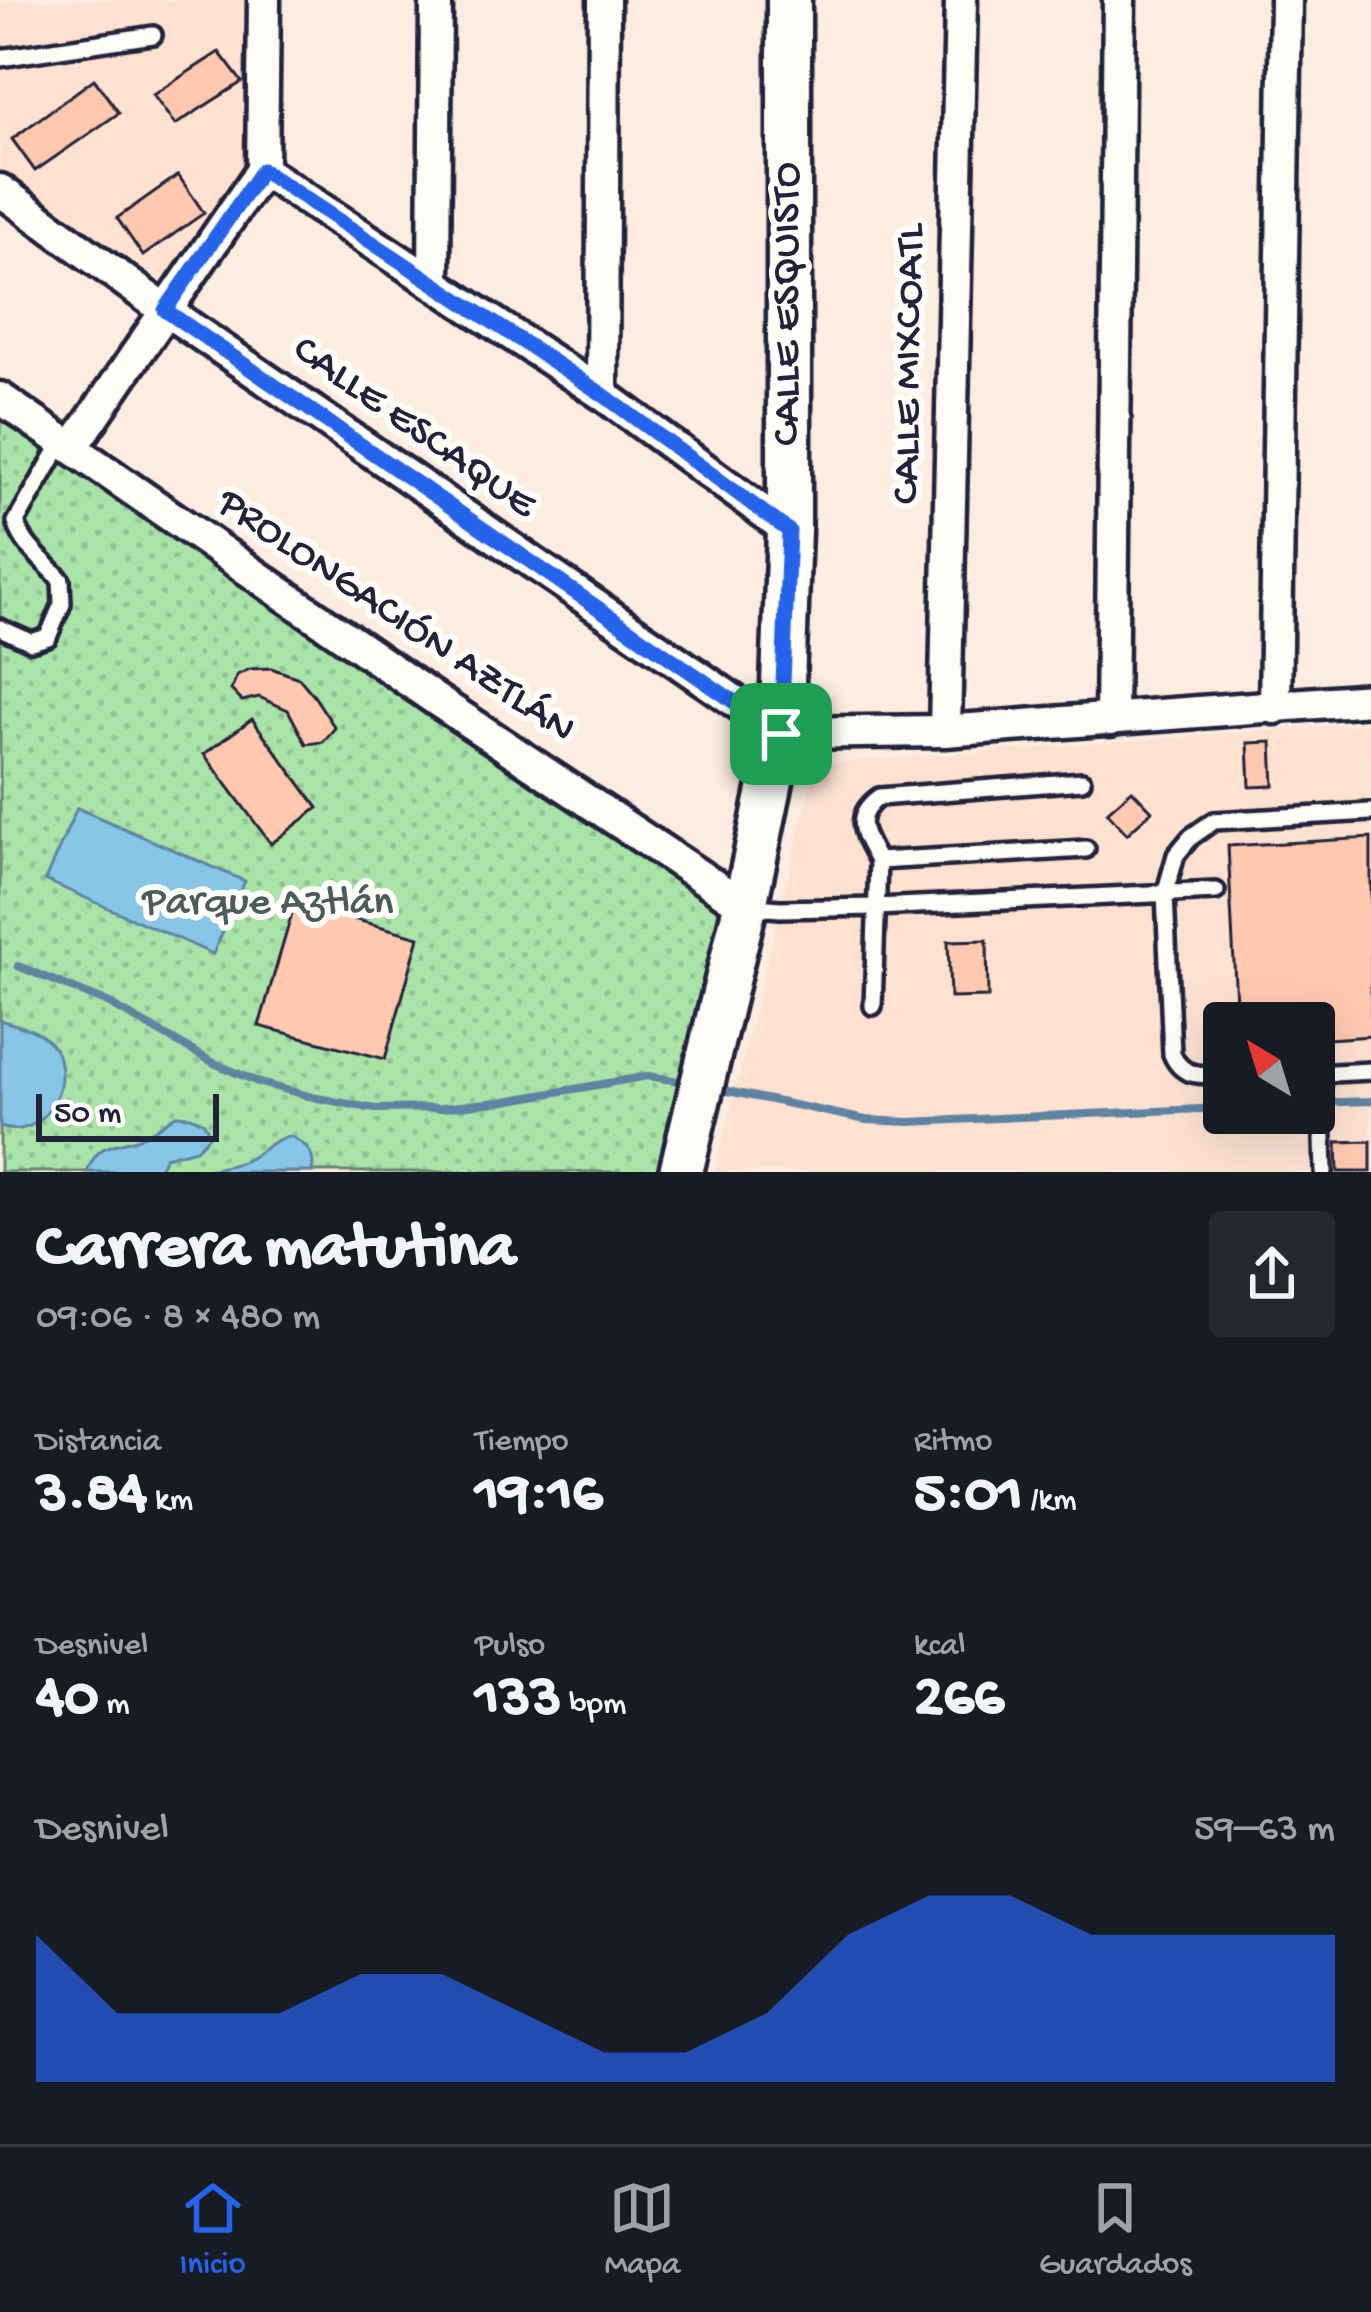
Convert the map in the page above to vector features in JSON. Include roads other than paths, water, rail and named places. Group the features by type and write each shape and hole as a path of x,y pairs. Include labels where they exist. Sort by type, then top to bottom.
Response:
{"street":[{"path":"68,444 262,170 264,0"},
{"path":"434,282 436,0"},
{"path":"602,394 604,0"},
{"name":"CALLE ESQUISTO","path":"681,1172 781,734 789,531 789,0"},
{"name":"CALLE MIXCOATL","path":"944,731 961,0"},
{"path":"1111,721 1119,0"},
{"path":"1275,708 1286,0"},
{"path":"262,170 602,394 789,531"},
{"name":"CALLE ESCAQUE","path":"0,190 165,310 781,734"},
{"name":"PROLONGACIÓN AZTLÁN","path":"0,398 439,702 745,906"},
{"path":"781,734 944,731 1371,699"}],"lane":[{"path":"0,58 153,35"},
{"path":"16,522 68,444"},
{"path":"0,509 16,522 31,551 61,580 62,604 48,637 31,641 0,628"},
{"path":"873,1006 878,861 863,833 867,805 879,796 1082,781"},
{"path":"1203,1073 1185,1072 1172,1054 1165,894 1176,855 1214,821 1371,812"},
{"path":"878,861 1086,849"},
{"path":"745,906 876,907 1216,891"},
{"path":"1335,1077 1371,1071"},
{"path":"1323,1134 1324,1172"}],"water":[{"path":"77,808 245,881 213,954 45,880"},
{"path":"0,1020 45,1038 61,1067 55,1100 33,1125 17,1129 0,1127"},
{"path":"176,1115 204,1123 210,1135 196,1149 165,1157 157,1172 87,1172 105,1148 144,1136"},
{"path":"290,1136 308,1150 312,1172 203,1172 244,1161"}],"waterway":[{"path":"18,966 106,1002 214,1063 260,1083 375,1109 506,1101 648,1076 691,1083"},
{"path":"718,1089 866,1120 909,1122 1203,1109"},
{"path":"1335,1102 1371,1101"}],"park label":[{"name":"Parque Aztlán","path":"268,904"}]}
